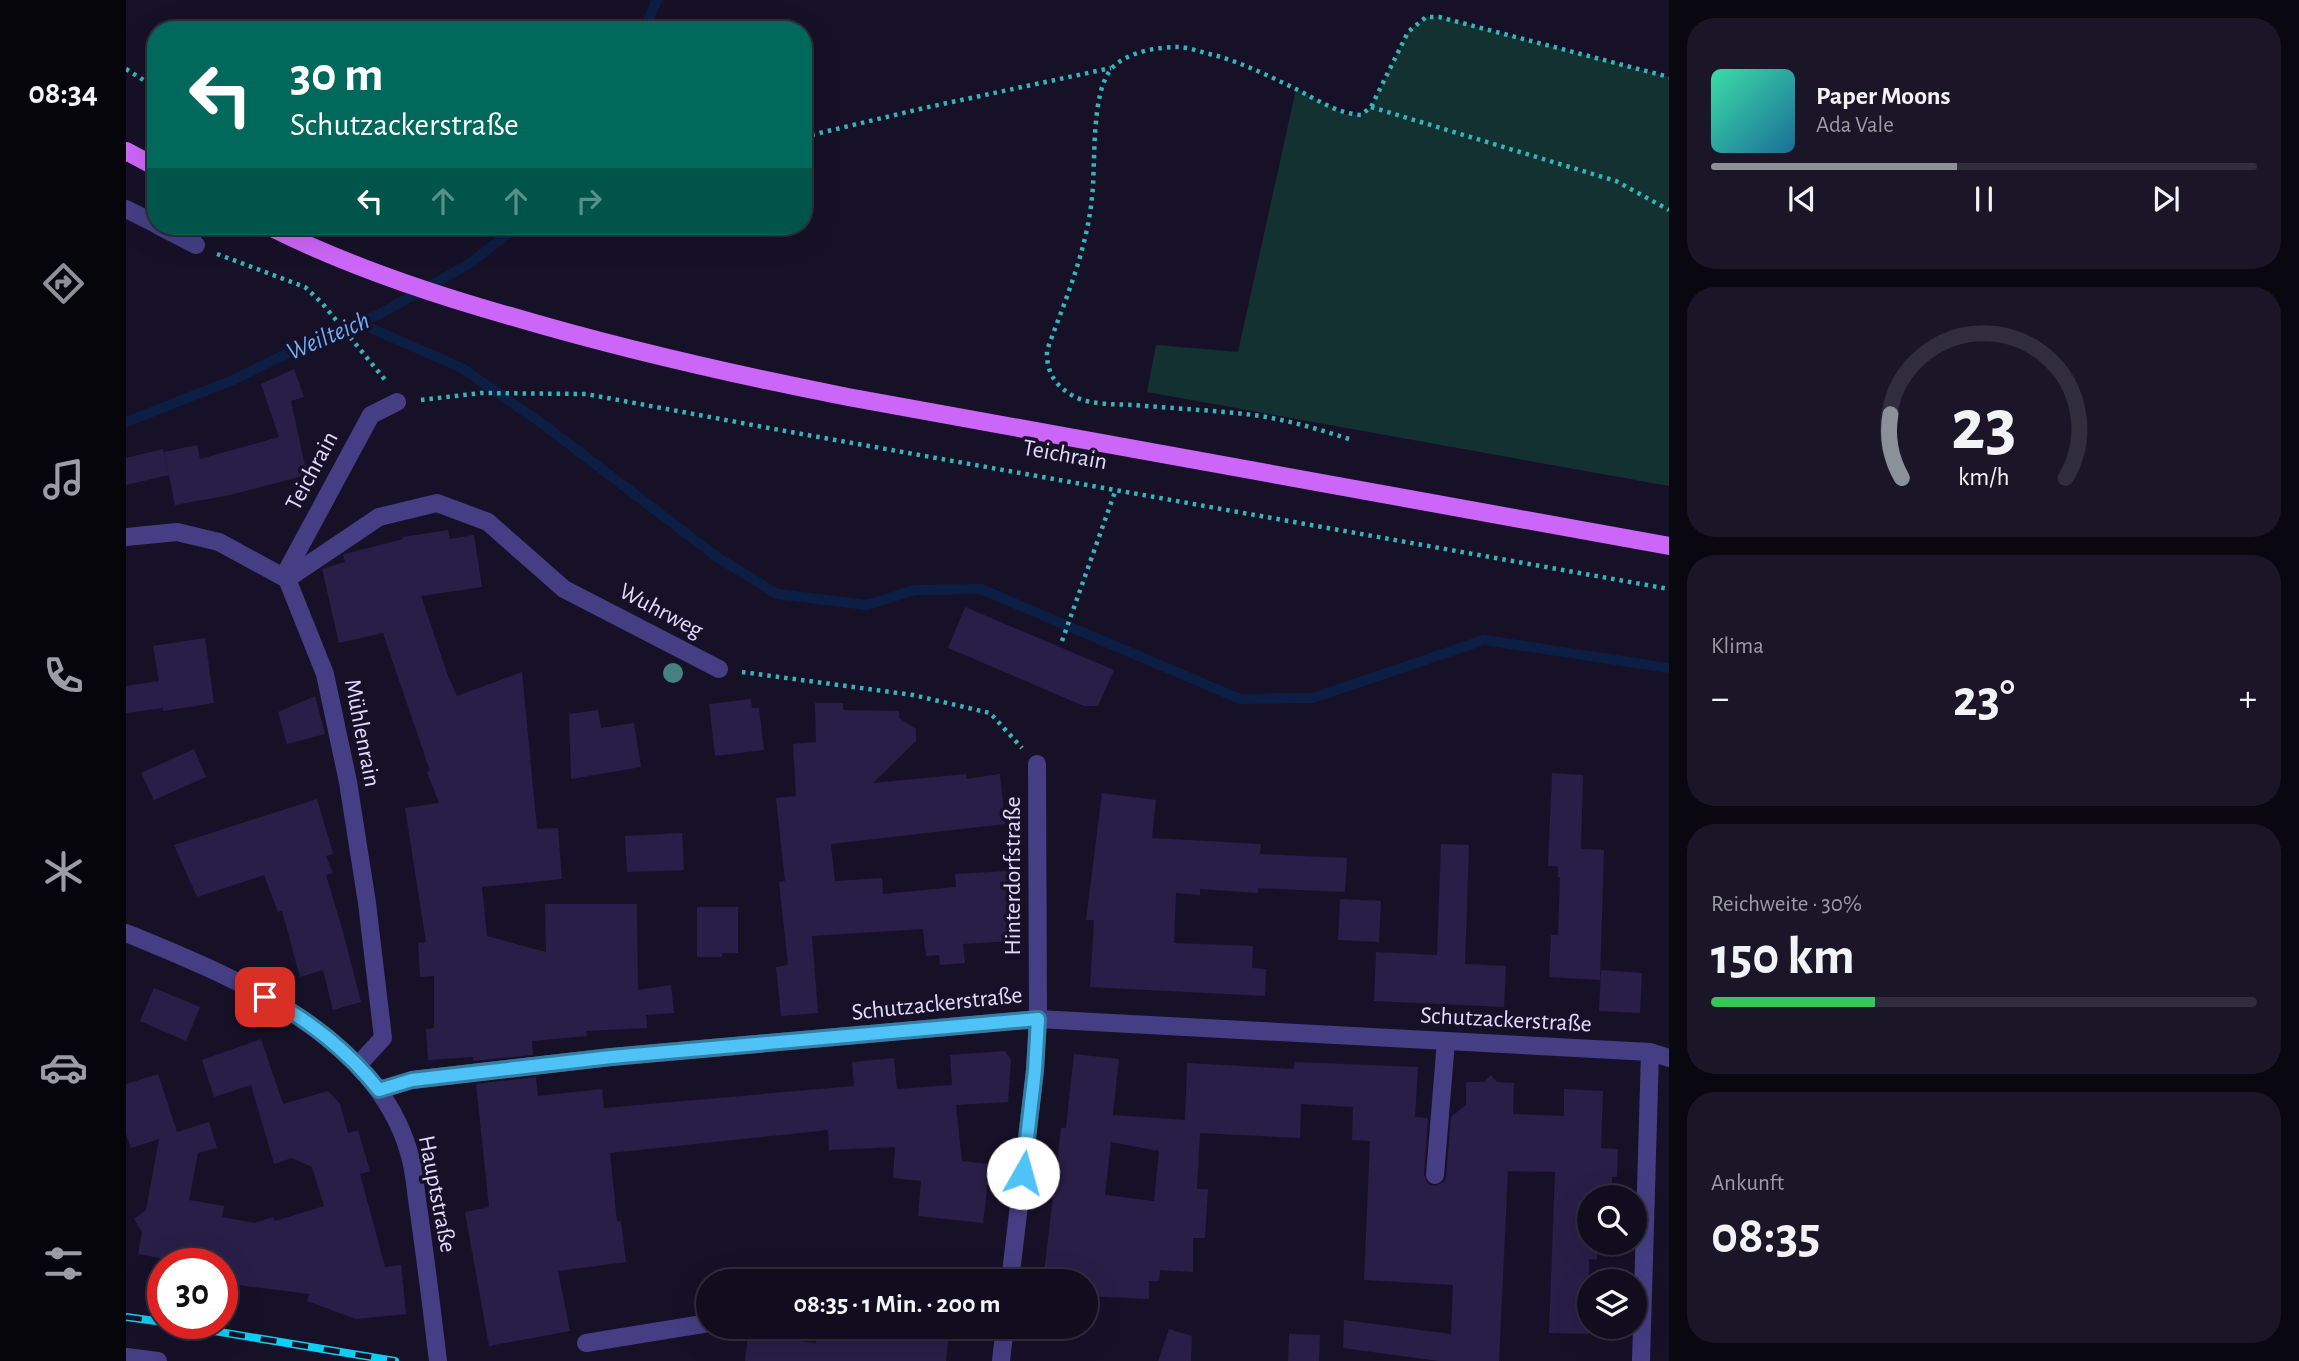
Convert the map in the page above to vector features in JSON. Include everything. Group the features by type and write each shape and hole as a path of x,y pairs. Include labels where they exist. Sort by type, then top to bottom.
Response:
{"main road":[{"path":"126,151 147,162"},
{"path":"287,235 397,281 449,299 575,335 748,377 1669,546"}],"street":[{"path":"126,209 147,220"},
{"path":"176,235 196,245"},
{"name":"Teichrain","path":"285,578 371,415 397,402"},
{"name":"Wuhrweg","path":"285,578 379,517 437,503 488,522 564,589 719,669"},
{"path":"126,537 177,532 219,542 285,578"},
{"name":"Mühlenrain","path":"285,578 325,674 348,782 367,903 383,1038 359,1064"},
{"name":"Hinterdorfstraße","path":"1011,1269 1035,1070 1038,1019 1037,764"},
{"name":"Hauptstraße","path":"126,933 222,975 286,1008 359,1064 379,1090 396,1120 411,1159 438,1361"},
{"name":"Schutzackerstraße","path":"379,1090 412,1080 611,1057 1038,1019 1650,1052 1669,1058"},
{"path":"1435,1175 1446,1041"},
{"path":"1641,1361 1650,1052"},
{"path":"586,1343 696,1326"},
{"path":"1001,1361 1004,1339"},
{"path":"126,1357 158,1361"}],"path":[{"path":"1349,439 1288,420 1246,414 1102,403 1078,398 1060,387 1051,376 1047,350 1084,239 1092,199 1098,109 1102,85 1112,68 1125,58 1142,51 1180,47 1224,58 1268,76 1344,114 1361,115 1371,107 1408,32 1426,17 1439,17 1669,76"},
{"path":"812,135 1112,68"},
{"path":"126,69 147,82"},
{"path":"1371,107 1616,181 1669,210"},
{"path":"196,245 305,287 364,353 383,377 397,402"},
{"name":"Teichrain","path":"450,398 481,393 586,394 1669,589"},
{"path":"1062,641 1116,489"},
{"name":"Wuhrweg","path":"719,669 913,695 989,713 1037,764"}],"green space":[{"path":"1426,17 1439,17 1669,77 1669,486 1147,392 1156,345 1238,352 1296,89 1344,114 1361,115 1371,107 1408,32"}],"building":[{"path":"294,369 304,397 291,401 307,475 230,495 175,505 164,452 197,445 200,459 279,437 261,384"},
{"path":"163,449 169,475 126,485 126,458"},
{"path":"448,530 450,539 474,535 482,587 421,596 448,676 457,696 522,672 537,829 558,828 562,879 482,887 487,936 546,952 545,904 637,904 638,990 671,985 674,1013 646,1015 647,1028 586,1031 587,1036 532,1041 533,1055 473,1061 473,1057 428,1060 426,1029 434,1028 434,976 420,977 418,943 426,942 405,808 439,803 383,633 339,643 322,569 345,562 345,554 403,537"},
{"path":"965,607 1114,670 1098,706 1084,706 948,648"},
{"path":"205,638 214,703 163,711 163,708 126,713 126,686 159,681 153,646"},
{"path":"315,696 325,734 287,744 278,712"},
{"path":"751,699 752,708 759,708 764,750 715,756 709,704"},
{"path":"815,703 843,703 843,710 899,711 899,718 916,729 916,741 873,783 967,774 966,779 1000,774 1005,824 831,844 835,881 882,878 883,894 956,887 955,874 1009,871 1014,941 963,944 965,963 940,965 939,955 926,956 923,929 812,936 818,1013 781,1016 776,967 788,965 779,882 785,881 776,798 796,796 793,744 816,742"},
{"path":"598,710 601,728 634,723 641,767 571,779 569,714"},
{"path":"194,749 206,777 154,800 141,773"},
{"path":"1552,773 1583,775 1581,849 1604,850 1600,980 1549,977 1551,935 1558,935 1560,877 1558,866 1548,866"},
{"path":"1102,793 1156,800 1152,838 1261,844 1260,854 1347,858 1345,892 1258,888 1258,893 1200,889 1200,895 1176,893 1174,943 1253,946 1252,968 1266,969 1265,996 1090,987 1094,920 1086,920"},
{"path":"317,799 333,854 326,856 333,873 326,875 361,1002 333,1010 323,970 300,977 282,911 278,912 264,875 197,897 174,845"},
{"path":"682,833 684,870 627,872 625,836"},
{"path":"1441,844 1469,845 1465,964 1506,966 1504,1007 1374,1001 1376,952 1437,955"},
{"path":"1340,899 1381,901 1379,942 1338,940"},
{"path":"697,907 738,907 738,953 722,953 722,957 697,957"},
{"path":"1601,970 1642,973 1640,1013 1599,1011"},
{"path":"154,988 200,1007 186,1041 140,1021"},
{"path":"261,1039 283,1104 328,1091 340,1104 348,1133 358,1130 370,1171 360,1174 385,1267 401,1265 406,1314 356,1319 307,1301 309,1294 238,1285 238,1248 147,1248 147,1256 138,1254 142,1232 134,1219 146,1210 159,1139 131,1148 126,1133 126,1084 158,1074 177,1132 209,1122 217,1148 198,1153 189,1200 224,1206 222,1217 254,1223 273,1217 275,1221 324,1206 312,1167 292,1158 274,1164 251,1085 214,1097 202,1060"},
{"path":"1005,1051 1011,1060 1008,1102 956,1105 962,1161 990,1164 983,1223 918,1216 921,1181 893,1178 895,1147 829,1150 828,1130 610,1153 617,1222 621,1221 626,1262 558,1271 570,1331 489,1346 465,1212 489,1207 476,1084 536,1077 538,1096 602,1089 604,1108 854,1086 852,1062 894,1058 897,1089 952,1085 950,1055"},
{"path":"1074,1054 1119,1059 1113,1115 1185,1120 1187,1063 1294,1069 1295,1062 1418,1067 1415,1117 1428,1118 1424,1175 1428,1184 1435,1186 1444,1182 1446,1177 1451,1117 1466,1105 1466,1082 1484,1082 1491,1075 1497,1082 1514,1083 1513,1114 1564,1116 1564,1089 1603,1091 1601,1148 1618,1149 1617,1177 1612,1177 1612,1185 1577,1185 1577,1255 1597,1255 1597,1260 1589,1259 1589,1269 1577,1269 1577,1334 1549,1333 1555,1172 1508,1171 1499,1361 1439,1361 1343,1348 1344,1320 1451,1334 1453,1285 1364,1280 1370,1141 1352,1140 1353,1107 1301,1104 1300,1138 1200,1133 1197,1189 1208,1189 1205,1238 1193,1238 1193,1272 1160,1270 1159,1281 1149,1281 1149,1299 1098,1297 1098,1269 1044,1269 1061,1128 1066,1128","holes":["1111,1142 1159,1151 1154,1201 1105,1195"]},
{"path":"1169,1329 1192,1336 1191,1361 1158,1361"},
{"path":"1289,1334 1320,1335 1319,1361 1288,1361"},
{"path":"748,1339 816,1343 816,1339 949,1339 946,1361 745,1361"}],"waterway":[{"name":"Weilteich","path":"648,21 657,0"},
{"name":"Weilteich","path":"126,422 233,380 327,334 378,315 472,262 506,235"},
{"path":"357,322 462,368 544,425 717,557 777,594 867,605 915,590 981,589 1240,699 1313,698 1484,640 1669,668"}],"railway":[{"path":"126,1317 147,1320"},
{"path":"238,1335 395,1361"}],"route":[{"path":"265,997 286,1008 359,1064 379,1090 412,1080 611,1057 1038,1019 1023,1173"}]}
